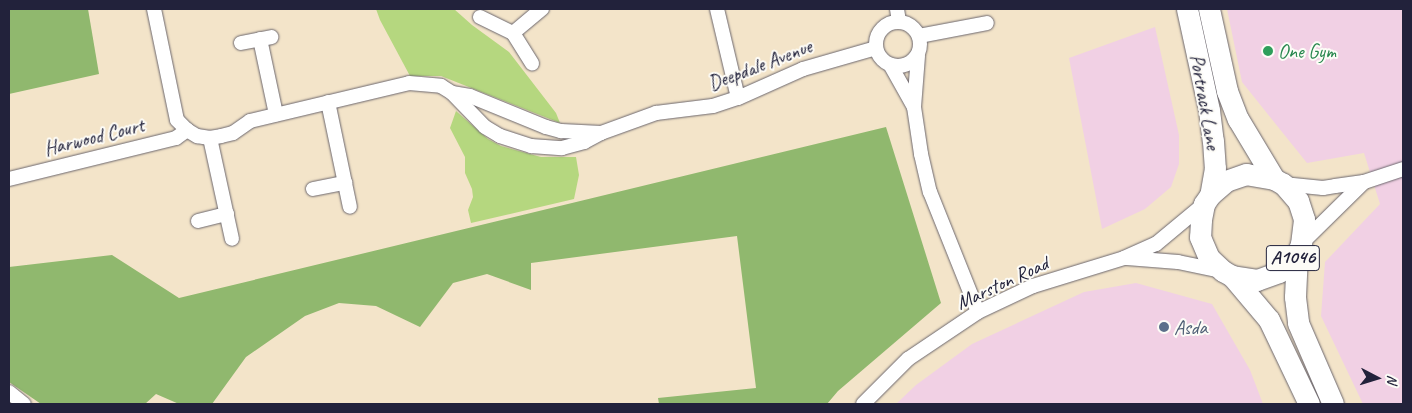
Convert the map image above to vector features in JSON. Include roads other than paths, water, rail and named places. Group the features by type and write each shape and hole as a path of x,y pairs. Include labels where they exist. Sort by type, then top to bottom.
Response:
{"main road":[{"name":"Portrack Lane","path":"1187,9 1209,110 1215,168 1200,220 1200,238 1209,258 1227,273 1269,320 1309,404"},
{"name":"Portrack Lane","path":"1209,9 1227,91 1232,105 1246,134 1278,181 1298,201 1304,219 1299,249 1295,297 1298,323 1333,404"},
{"path":"1207,200 1226,181 1246,174 1278,181"},
{"name":"A1046","path":"1227,273 1257,280 1272,275 1279,272 1299,249"}],"street":[{"path":"154,9 177,120 187,130 197,136 210,138 232,133 250,121 409,84 441,86 452,93 470,96 546,127 601,133"},
{"path":"513,33 542,9"},
{"path":"718,9 738,98"},
{"path":"914,107 891,66 881,59 876,48 878,33 898,15 912,26 919,36 921,45 918,56 914,107 921,154 930,192 978,312"},
{"path":"480,17 513,33 532,63"},
{"path":"919,36 987,23"},
{"path":"241,43 265,38 276,114"},
{"name":"Deepdale Avenue","path":"452,93 485,127 514,142 531,146 562,148 584,142 601,133 656,113 713,106 738,98 803,69 876,48"},
{"path":"891,66 905,66 918,56"},
{"path":"328,102 350,207"},
{"name":"Harwood Court","path":"9,179 176,138 187,130"},
{"path":"210,138 232,238"},
{"path":"1278,181 1323,188 1364,182 1403,169"},
{"path":"1299,249 1364,182"},
{"path":"313,189 345,183"},
{"name":"Marston Road","path":"863,404 908,359 978,312 1034,286 1124,258 1156,244 1172,233 1207,200"},
{"path":"198,220 227,214"},
{"name":"Marston Road","path":"1124,258 1178,262 1227,273"},
{"path":"9,392 24,404"}],"place":[{"name":"One Gym","path":"1268,51"},
{"name":"Asda","path":"1164,327"}]}
